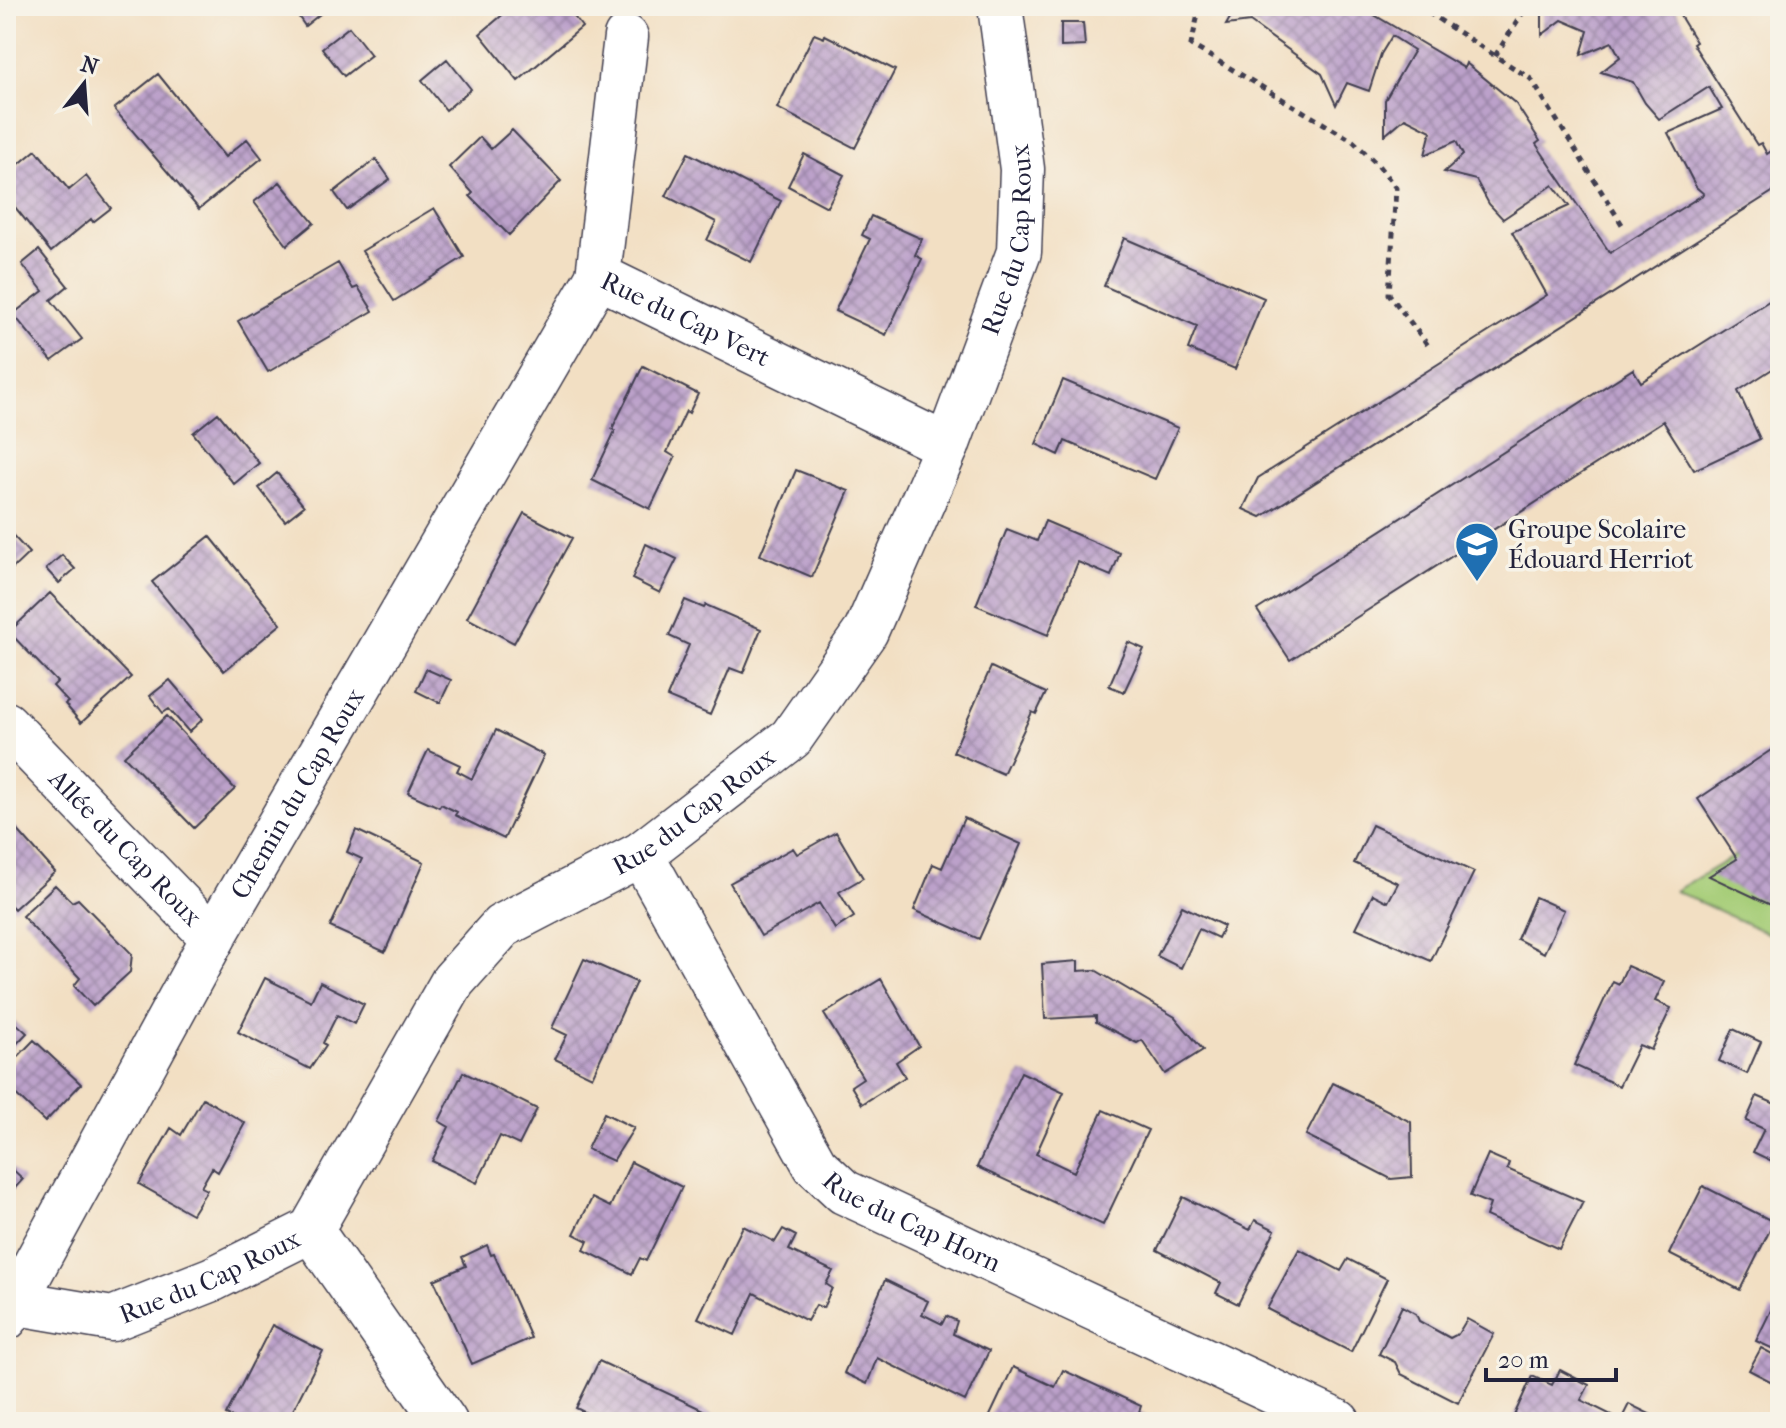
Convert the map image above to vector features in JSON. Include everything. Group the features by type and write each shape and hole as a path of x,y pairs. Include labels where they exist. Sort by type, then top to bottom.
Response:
{"street":[{"name":"Rue du Cap Roux","path":"9,1307 112,1319 213,1279 311,1230 453,981 502,926 641,854 791,738 866,631 947,446 1019,252 1022,169 1000,6"},
{"name":"Rue du Cap Vert","path":"626,37 598,276 947,446"},
{"name":"Chemin du Cap Roux","path":"9,1307 213,938 598,276"},
{"name":"Allée du Cap Roux","path":"6,724 213,938"},
{"name":"Rue du Cap Horn","path":"641,854 815,1165 844,1192 1338,1422"},
{"path":"311,1230 445,1422"}],"path":[{"path":"1200,6 1191,45 1353,141 1396,188 1389,294 1430,348"},
{"path":"1418,6 1531,79 1623,226"},
{"path":"1495,56 1527,6"}],"green space":[{"path":"1780,829 1780,939 1675,891"}],"building":[{"path":"299,6 330,6 305,26 294,10"},
{"path":"513,6 566,6 582,27 518,81 480,34"},
{"path":"1237,6 1359,6 1464,68 1466,63 1516,104 1540,141 1536,144 1610,253 1704,194 1696,187 1668,133 1722,109 1709,87 1659,119 1633,82 1601,72 1620,57 1612,42 1581,55 1588,31 1562,20 1542,35 1542,6 1674,6 1696,42 1693,44 1757,145 1761,143 1767,154 1780,145 1780,187 1261,517 1243,509 1258,478 1547,295 1512,232 1569,206 1553,185 1503,219 1489,204 1476,180 1444,172 1463,155 1456,141 1425,155 1431,131 1405,118 1385,135 1385,100 1414,50 1392,36 1381,54 1369,91 1347,83 1336,105 1322,74 1250,22 1226,25"},
{"path":"1061,23 1083,23 1085,46 1061,47"},
{"path":"349,27 371,55 344,76 322,48"},
{"path":"814,34 824,38 825,35 895,70 855,148 777,108"},
{"path":"447,59 471,89 446,110 422,80"},
{"path":"158,74 225,157 247,139 262,158 199,209 114,109"},
{"path":"512,130 561,181 509,235 470,196 473,193 449,167 480,137 491,149"},
{"path":"36,150 69,190 86,176 111,208 93,222 91,219 51,252 6,196 6,175"},
{"path":"688,153 781,201 751,262 707,240 716,222 666,196"},
{"path":"804,154 844,175 827,207 788,186"},
{"path":"376,159 390,179 347,210 334,192"},
{"path":"280,182 314,223 287,245 254,202"},
{"path":"434,208 464,257 394,301 362,251"},
{"path":"871,216 922,239 915,255 922,259 886,335 835,311 870,239 862,235"},
{"path":"1124,238 1264,298 1235,369 1188,349 1197,326 1104,286"},
{"path":"39,250 68,286 51,300 82,339 52,361 13,314 43,291 22,264"},
{"path":"338,263 353,289 358,287 373,311 268,372 238,321"},
{"path":"1780,294 1780,364 1738,391 1760,439 1694,470 1663,421 1290,660 1257,610 1633,369 1641,382"},
{"path":"643,366 698,394 689,413 686,411 667,452 675,457 650,509 592,480 615,431 612,429"},
{"path":"1063,380 1178,428 1155,479 1065,441 1059,455 1036,444"},
{"path":"218,413 259,463 234,484 193,433"},
{"path":"796,470 849,491 812,577 760,555"},
{"path":"277,473 304,506 285,521 259,488"},
{"path":"524,513 572,538 514,643 467,618"},
{"path":"1045,521 1120,553 1111,576 1078,562 1048,635 976,605 1007,529 1037,541"},
{"path":"6,528 29,553 6,575"},
{"path":"210,536 281,624 224,671 152,582"},
{"path":"646,544 677,559 660,593 632,579"},
{"path":"62,555 75,569 59,583 46,569"},
{"path":"50,593 131,677 81,723 53,686 57,682 9,632"},
{"path":"685,600 704,608 706,605 761,629 743,673 730,668 710,715 667,697 689,645 669,636"},
{"path":"1128,642 1144,649 1124,692 1109,686"},
{"path":"991,667 1046,693 1036,714 1032,712 1003,774 953,752"},
{"path":"426,669 451,680 440,703 416,691"},
{"path":"170,680 203,719 189,732 169,709 163,713 150,696"},
{"path":"167,716 235,789 194,828 124,756"},
{"path":"496,730 544,755 504,839 455,815 457,812 441,804 439,807 408,793 428,750 460,765 457,771 472,779"},
{"path":"1780,744 1780,900 1773,906 1709,876 1737,859 1698,799"},
{"path":"6,817 55,872 14,909 6,900"},
{"path":"964,818 1021,844 979,939 914,910 933,864 942,868"},
{"path":"1372,825 1474,872 1431,961 1356,928 1373,894 1388,902 1398,883 1354,863"},
{"path":"356,830 424,862 385,952 330,927 362,859 347,852"},
{"path":"836,832 863,878 839,892 854,917 835,929 819,903 761,936 730,883 793,848 797,854"},
{"path":"55,885 72,902 78,899 132,954 130,972 93,1006 74,986 80,978 22,916"},
{"path":"1535,897 1564,910 1544,953 1517,939"},
{"path":"1182,906 1224,926 1218,938 1199,929 1181,968 1157,956"},
{"path":"584,959 636,982 592,1077 555,1059 567,1035 552,1028"},
{"path":"1078,961 1078,971 1095,970 1175,1017 1203,1050 1165,1074 1142,1040 1137,1043 1096,1022 1096,1016 1045,1019 1042,964"},
{"path":"1627,966 1664,982 1655,1001 1671,1008 1651,1050 1639,1045 1619,1086 1574,1065 1613,981 1619,984"},
{"path":"265,978 311,1001 320,982 364,1004 354,1024 337,1015 323,1043 326,1045 310,1069 238,1032"},
{"path":"881,979 919,1046 896,1062 905,1077 862,1104 851,1086 863,1078 824,1014"},
{"path":"6,1014 27,1033 6,1055"},
{"path":"1733,1029 1761,1042 1747,1074 1719,1061"},
{"path":"34,1040 81,1084 45,1122 6,1085 6,1069"},
{"path":"463,1072 537,1109 519,1145 500,1136 477,1183 432,1161 449,1127 439,1121"},
{"path":"1021,1072 1064,1092 1036,1154 1074,1172 1103,1110 1148,1130 1103,1225 977,1167"},
{"path":"1333,1083 1411,1122 1412,1177 1391,1179 1306,1135"},
{"path":"1757,1096 1780,1106 1780,1165 1753,1152 1764,1129 1746,1121"},
{"path":"203,1098 245,1123 218,1172 212,1168 201,1187 207,1190 192,1214 139,1184 171,1128 181,1135"},
{"path":"604,1113 634,1128 613,1161 587,1149"},
{"path":"1488,1154 1509,1163 1507,1169 1583,1202 1559,1249 1486,1216 1490,1204 1470,1196"},
{"path":"631,1162 682,1187 646,1261 640,1258 632,1274 584,1250 588,1241 574,1234 592,1198 610,1207"},
{"path":"6,1163 23,1179 6,1198"},
{"path":"1703,1186 1774,1222 1740,1290 1669,1254"},
{"path":"1183,1197 1250,1230 1255,1220 1275,1230 1238,1304 1216,1293 1221,1283 1157,1250"},
{"path":"743,1226 775,1242 783,1229 796,1236 789,1250 833,1271 826,1284 832,1288 823,1308 816,1305 807,1321 754,1293 735,1335 698,1318"},
{"path":"487,1245 491,1255 494,1254 531,1338 472,1364 434,1280 466,1266 462,1257"},
{"path":"1299,1249 1341,1271 1348,1259 1387,1279 1351,1352 1267,1309"},
{"path":"885,1280 928,1301 922,1314 942,1324 946,1316 957,1321 953,1334 989,1351 965,1401 877,1358 867,1384 844,1373"},
{"path":"1402,1306 1416,1314 1419,1321 1450,1338 1458,1334 1467,1319 1494,1334 1458,1403 1401,1374 1395,1362 1379,1354"},
{"path":"1771,1310 1780,1314 1780,1352 1756,1341"},
{"path":"272,1325 323,1351 287,1422 241,1422 226,1415"},
{"path":"1761,1348 1780,1358 1780,1386 1749,1370"},
{"path":"599,1361 718,1417 716,1422 604,1422 576,1408"},
{"path":"1013,1367 1055,1387 1063,1370 1141,1406 1139,1412 1162,1422 1048,1422 1040,1418 1038,1422 987,1422"},
{"path":"1560,1370 1589,1385 1581,1400 1621,1420 1629,1404 1666,1422 1511,1422 1532,1376 1552,1385"}],"place":[{"name":"Groupe Scolaire Édouard Herriot","path":"1477,583"}]}
